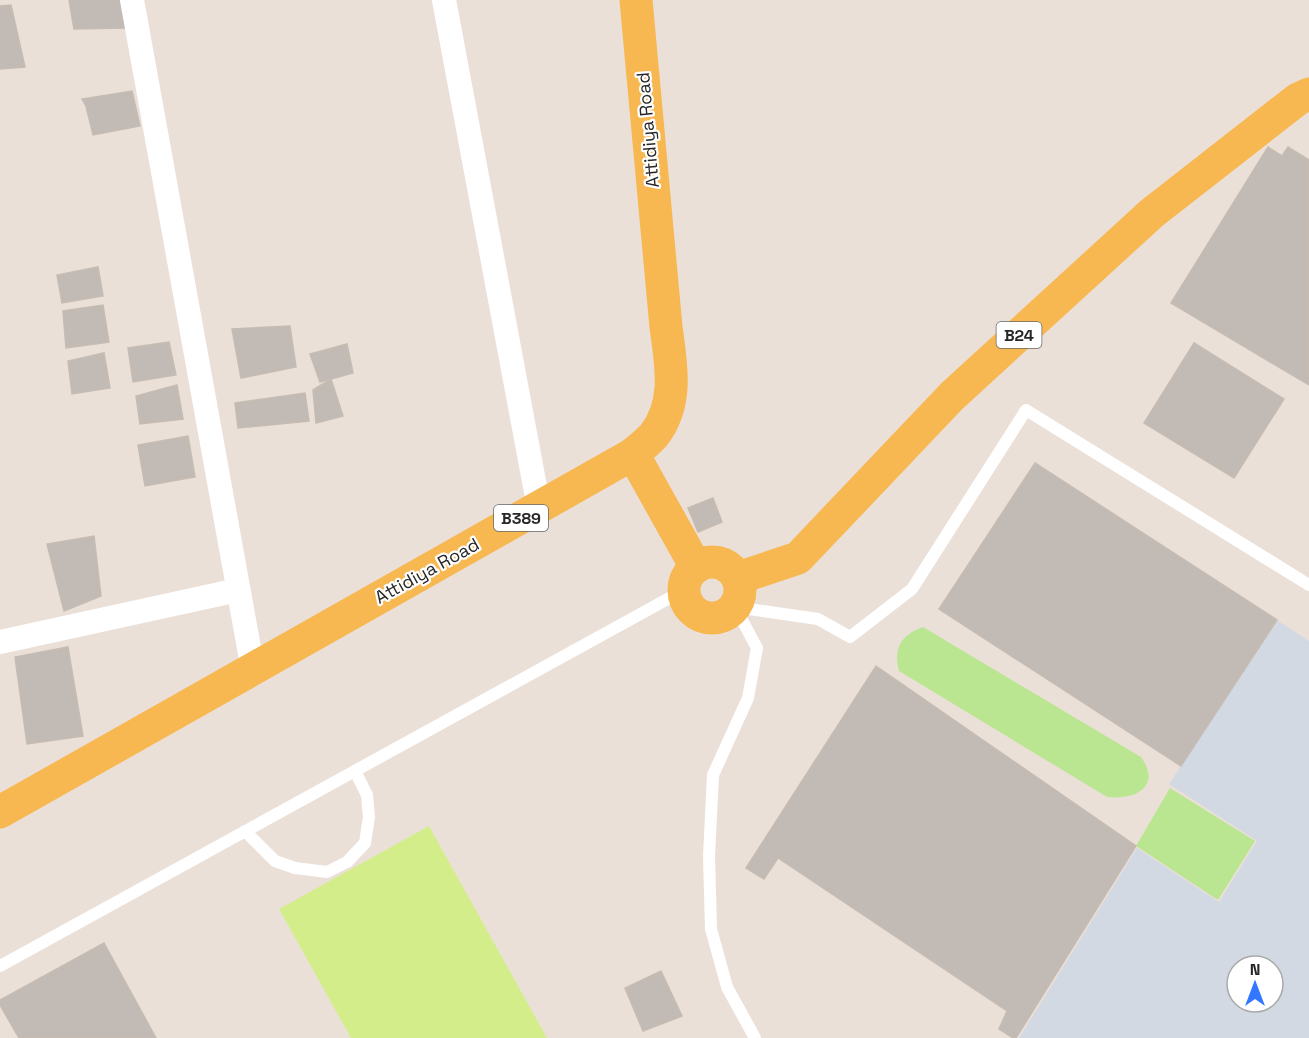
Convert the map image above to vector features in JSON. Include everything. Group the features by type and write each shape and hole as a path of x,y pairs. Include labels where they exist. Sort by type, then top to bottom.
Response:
{"main road":[{"name":"Attidiya Road","path":"0,812 633,454 654,434 670,403 672,374 636,0"},
{"name":"B24","path":"633,454 690,579 686,599 691,608 698,615 708,618 718,618 728,614 737,592 798,558 952,396 1152,213 1298,99 1309,94"},
{"path":"690,579 713,562 724,565 732,570 737,592"}],"street":[{"path":"132,0 253,670"},
{"path":"444,0 539,508"},
{"path":"0,642 238,590"}],"lane":[{"path":"737,592 818,619 850,637 912,589 1026,410 1309,585"},
{"path":"0,966 355,771 690,579"},
{"path":"737,592 757,648 748,698 713,775 709,856 711,929 727,987 755,1038"},
{"path":"245,831 275,861 295,868 327,872 348,862 365,843 369,818 367,795 355,771"}],"shaded area":[{"path":"1277,620 1309,641 1309,1038 1019,1038 1137,848 1219,902 1257,841 1169,784"}],"green space":[{"path":"923,627 1141,757 1147,767 1147,784 1136,794 1107,797 899,671 897,656 900,643 909,634"},
{"path":"1170,788 1255,841 1218,900 1136,846"},
{"path":"429,826 547,1038 351,1038 279,909"}],"building":[{"path":"69,0 121,0 127,28 74,29"},
{"path":"11,5 25,67 0,69 0,6"},
{"path":"132,91 140,126 93,135 82,99"},
{"path":"1268,147 1282,156 1288,147 1309,160 1309,385 1171,303"},
{"path":"98,267 103,296 62,303 57,275"},
{"path":"103,305 109,342 66,348 63,311"},
{"path":"290,326 296,367 241,378 232,329"},
{"path":"169,342 176,375 133,382 128,348"},
{"path":"1194,343 1284,399 1234,478 1144,423"},
{"path":"347,344 353,373 320,382 310,354"},
{"path":"104,353 110,388 72,394 68,361"},
{"path":"331,379 343,416 316,423 313,390"},
{"path":"177,385 183,419 140,424 136,396"},
{"path":"305,393 309,421 238,428 235,403"},
{"path":"188,436 195,477 145,486 138,445"},
{"path":"1035,463 1277,620 1181,766 939,609"},
{"path":"713,498 722,522 698,532 688,508"},
{"path":"94,536 101,596 64,611 47,544"},
{"path":"68,647 83,736 27,744 15,657"},
{"path":"876,666 1136,846 1016,1038 999,1029 1007,1011 778,858 764,879 746,868"},
{"path":"104,943 156,1038 19,1038 0,1005 0,1000"},
{"path":"661,971 682,1016 643,1031 625,988"}]}
